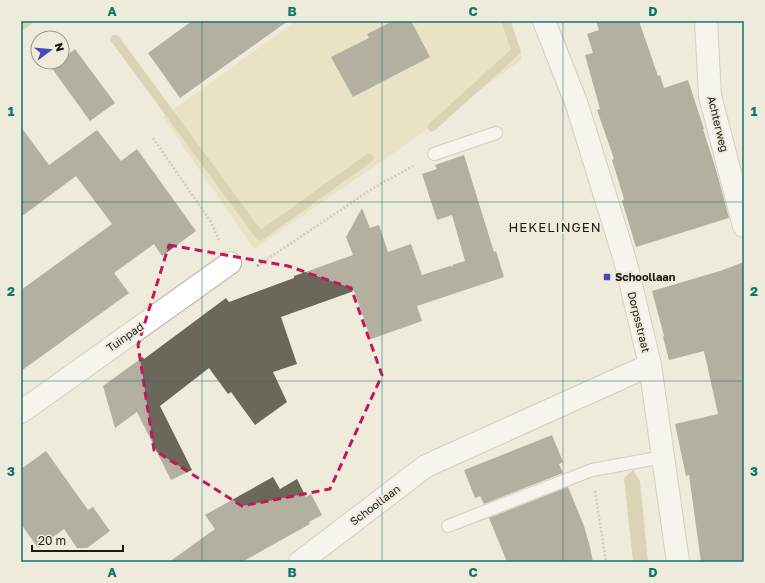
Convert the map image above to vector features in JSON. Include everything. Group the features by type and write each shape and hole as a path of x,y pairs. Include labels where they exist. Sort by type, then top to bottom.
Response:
{"street":[{"name":"Dorpsstraat","path":"544,21 577,106 621,250 650,365 678,562"},
{"name":"Achterweg","path":"706,21 710,96 744,226"},
{"name":"Tuinpad","path":"21,412 230,263"},
{"name":"Schoollaan","path":"300,562 426,466 650,365"}],"lane":[{"path":"434,154 496,133"},
{"path":"448,526 592,470 663,457"}],"path":[{"path":"152,138 211,222 230,263 252,269 375,188 434,154"},
{"path":"592,470 606,562"}],"highlighted area":[{"path":"169,245 288,266 351,288 382,375 330,489 242,506 154,450 138,345"}],"shaded area":[{"path":"296,21 510,21 521,51 521,60 401,148 254,249 163,117"},
{"path":"633,470 640,481 648,562 633,562 624,478"}],"building":[{"path":"192,21 288,21 180,98 148,53"},
{"path":"393,21 411,21 430,57 353,97 331,57 369,38 367,34"},
{"path":"596,21 639,21 658,76 660,75 664,88 688,80 704,129 729,218 636,247 622,201 624,199 612,160 614,159 597,110 600,109 585,55 593,53 587,34 599,30"},
{"path":"75,49 115,103 90,121 53,70 70,70 70,53"},
{"path":"21,127 49,165 97,130 121,161 137,149 196,231 162,256 154,244 114,273 129,293 21,371 21,290 112,224 76,176 21,217"},
{"path":"464,155 494,252 496,251 504,277 417,306 422,321 371,339 354,291 281,317 297,364 273,372 287,402 255,425 231,392 228,394 209,368 160,406 192,470 171,480 137,412 115,428 103,386 143,357 144,359 226,298 229,302 294,278 294,276 353,255 346,237 362,208 370,228 379,225 388,252 411,244 422,275 450,266 453,267 452,265 465,261 452,215 437,220 422,174 437,169 435,165"},
{"path":"744,262 744,562 701,562 689,475 686,476 675,424 718,414 704,351 669,360 652,291 720,271"},
{"path":"552,435 563,462 559,464 563,473 484,504 480,496 475,498 464,470"},
{"path":"46,451 88,510 93,507 110,531 87,548 77,548 64,529 38,548 21,524 21,469"},
{"path":"273,477 280,489 297,479 306,497 311,494 322,515 309,522 310,524 242,562 169,562 215,529 205,515"},
{"path":"568,487 584,526 593,562 507,562 489,518"}],"waterway":[{"path":"21,26 28,21"},
{"path":"432,127 516,51 506,21"},
{"path":"115,39 260,236 369,158"}],"place":[{"name":"Schoollaan","path":"607,277"}],"district":[{"name":"HEKELINGEN","path":"555,227"}]}
